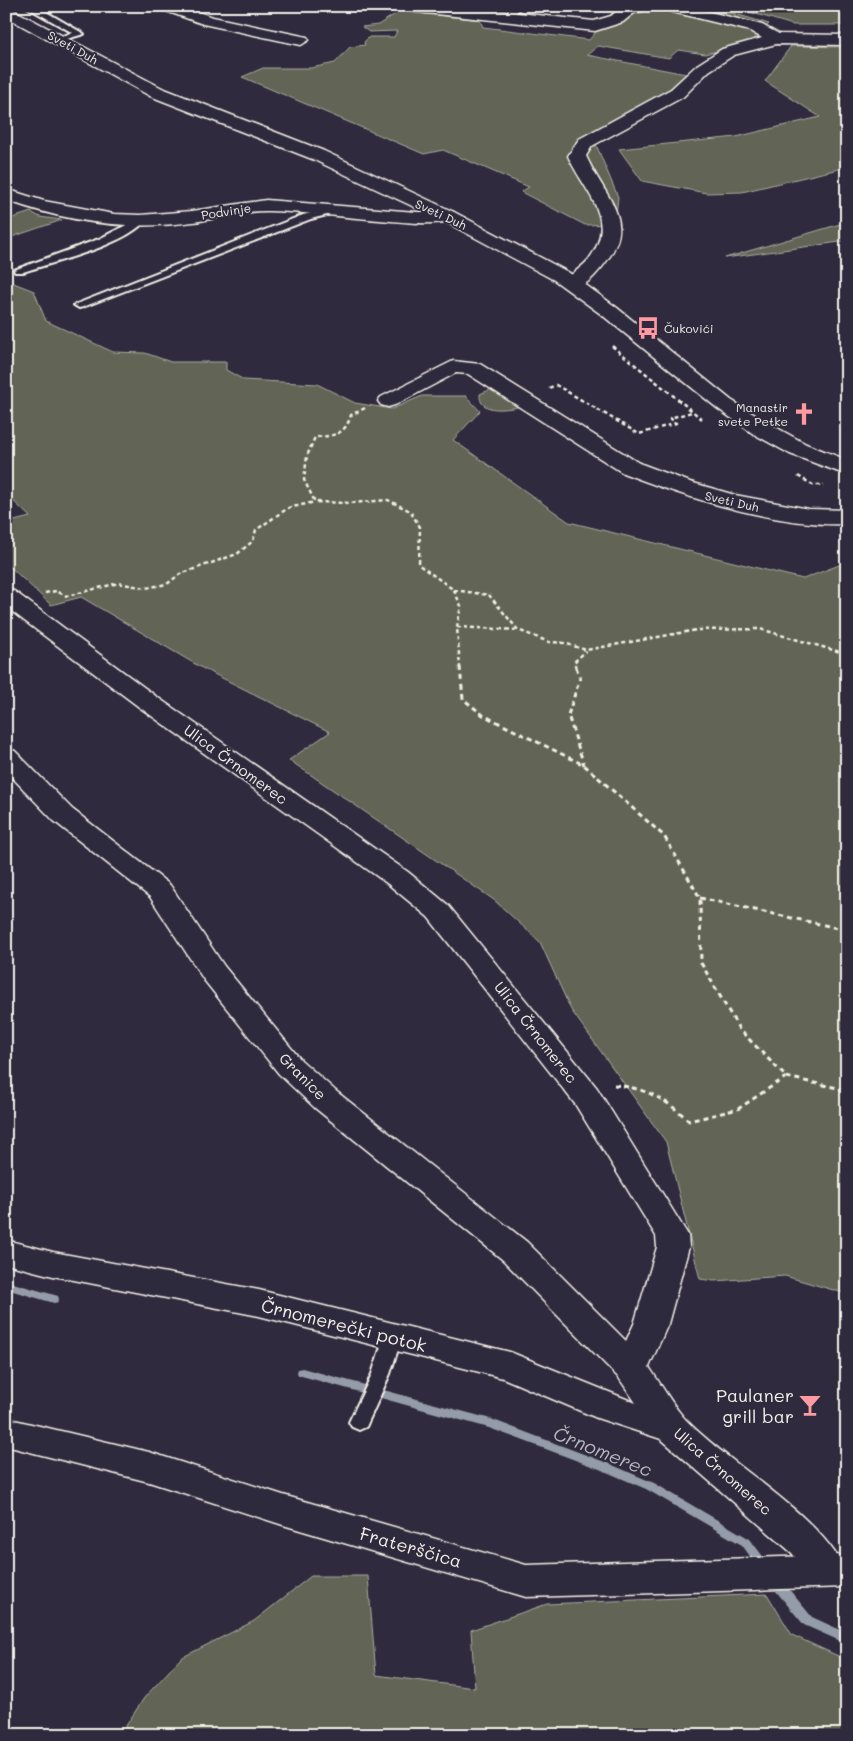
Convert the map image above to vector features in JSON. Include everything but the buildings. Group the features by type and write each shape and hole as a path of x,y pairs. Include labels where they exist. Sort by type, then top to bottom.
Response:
{"street":[{"path":"165,6 209,21 301,40"},
{"path":"407,6 512,12 595,26 617,19 623,12 629,9 645,6"},
{"path":"666,6 756,28 776,39"},
{"name":"Sveti Duh","path":"6,10 156,92 318,155 448,216 573,284 738,414 798,449 847,468"},
{"path":"573,284 585,276 596,264 609,240 612,226 606,206 577,156 585,143 677,93 719,56 776,39 847,32"},
{"path":"799,38 847,40"},
{"name":"Podvinje","path":"6,194 40,206 114,220 140,221 192,217 266,205 416,218 448,216"},
{"name":"Sveti Duh","path":"388,401 453,367 463,366 481,372 631,468 688,491 724,501 820,518 847,517"},
{"name":"Ulica Črnomerec","path":"8,597 148,702 422,896 438,911 500,986 586,1096 672,1235 673,1247 651,1324 631,1368 673,1429 805,1542 823,1571"},
{"name":"Granice","path":"6,756 63,815 160,891 214,973 290,1067 326,1100 515,1251 631,1368"},
{"name":"Črnomerečki potok","path":"6,1252 53,1264 259,1303 510,1366 609,1408 673,1429"},
{"name":"Fraterščica","path":"6,1432 149,1467 283,1510 526,1581 823,1571"}],"lane":[{"path":"29,6 80,34 59,40"},
{"path":"79,305 299,220 331,211"},
{"path":"19,270 104,240 135,227 140,221"},
{"path":"362,1415 381,1374 393,1337"}],"path":[{"path":"520,397 556,385 639,434 676,423 670,418 692,412"},
{"path":"315,502 304,480 308,456 315,437 338,436 348,427 351,415 388,401"},
{"path":"8,597 56,591 66,596 118,583 146,588 167,584 180,574 236,554 253,541 256,530 288,508 315,502 351,503 388,500 410,511 420,527 419,565 454,590 489,595 518,630"},
{"path":"454,590 461,606 457,627 463,699 483,715 584,765 664,836 688,874 700,898 701,963 739,1029 786,1077 847,1090"},
{"path":"457,627 518,630 549,642 564,643 586,650 697,630 760,629 847,654"},
{"path":"584,765 568,715 580,678 574,662 586,650"},
{"path":"700,898 847,930"},
{"path":"605,1084 640,1087 665,1098 689,1121 738,1109 786,1077"}],"green space":[{"path":"618,6 726,6 719,9 769,24 750,43 705,54 678,50 669,58 598,46 587,55 686,74 647,109 592,135 618,197 615,224 585,225 521,192 529,187 443,150 424,154 242,77 263,68 311,68 335,63 350,47 365,45 364,42 369,37 394,37 397,31 369,32 362,27 378,25 400,11 480,20 483,27 589,40"},
{"path":"729,6 847,6 847,25 793,25"},
{"path":"791,46 847,47 847,167 742,192 706,193 642,181 619,149 736,137 820,117 765,81"},
{"path":"31,212 40,217 62,220 6,239 6,220"},
{"path":"847,222 847,241 725,258"},
{"path":"6,280 34,291 46,321 113,352 145,353 171,362 226,362 226,370 244,380 317,384 355,403 392,409 422,396 466,396 480,411 453,440 569,522 803,579 847,562 847,1294 785,1276 714,1281 700,1279 666,1142 571,1010 540,942 494,900 289,760 330,732 202,668 81,597 51,605 6,563 6,523 30,517 6,494"},
{"path":"494,388 522,406 496,409 484,405 480,394"},
{"path":"311,1576 368,1576 376,1675 475,1688 471,1630 547,1604 767,1594 792,1635 847,1660 847,1735 120,1735 144,1698 181,1658 254,1621"}],"waterway":[{"name":"Črnomerec","path":"6,1285 54,1299"},
{"name":"Črnomerec","path":"302,1372 491,1424 606,1467 650,1486 746,1542 764,1566"},
{"name":"Črnomerec","path":"774,1580 808,1621 847,1639"}],"place":[{"name":"Čukovići","path":"648,328"},
{"name":"Manastir svete Petke","path":"804,414"},
{"name":"Paulaner grill bar","path":"810,1405"}]}
